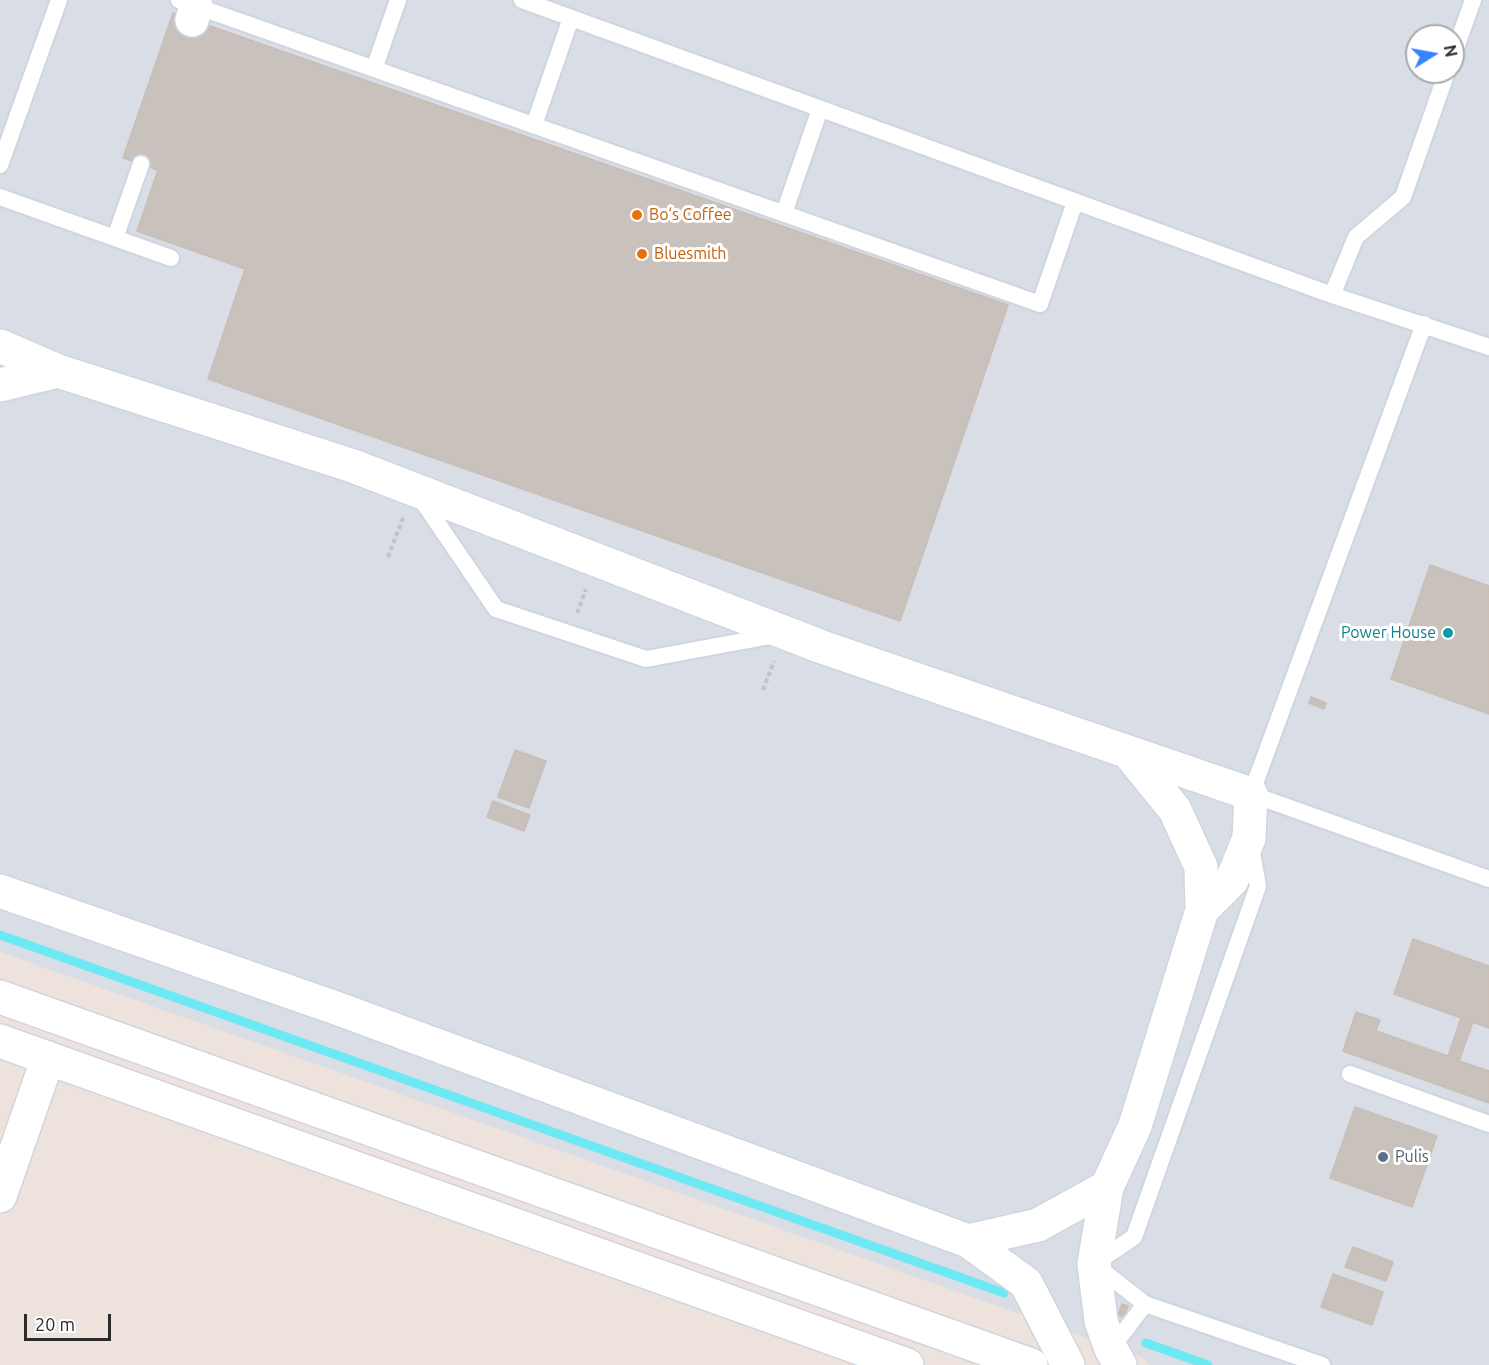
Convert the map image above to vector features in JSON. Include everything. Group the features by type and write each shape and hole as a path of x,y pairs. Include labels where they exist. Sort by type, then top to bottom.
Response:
{"street":[{"path":"0,346 58,372 353,466 785,633 1251,795 1249,838 1232,880 1202,910"},
{"path":"0,385 58,372"},
{"path":"1116,1357 1101,1321 1094,1264 1107,1187 1135,1126 1202,910 1201,867 1175,810 1128,752"},
{"path":"0,891 336,1008 968,1240 1026,1283 1068,1365"},
{"path":"0,998 1031,1365"},
{"path":"0,1041 907,1365"},
{"path":"0,1196 48,1058"},
{"path":"968,1240 1038,1224 1107,1187"}],"lane":[{"path":"0,165 59,0"},
{"path":"374,69 398,0"},
{"path":"522,0 1332,295 1489,347"},
{"path":"1464,24 1473,0"},
{"path":"198,7 1040,304 1075,202"},
{"path":"534,125 571,18"},
{"path":"1332,295 1356,237 1404,197 1443,84"},
{"path":"784,213 820,109"},
{"path":"115,238 141,164"},
{"path":"0,197 171,258"},
{"path":"1424,324 1251,795 1489,879"},
{"path":"414,489 496,609 646,660 785,633"},
{"path":"1249,838 1258,886 1134,1237 1094,1264 1145,1304 1322,1365"},
{"path":"1350,1074 1489,1124"},
{"path":"1116,1357 1145,1304"}],"path":[{"path":"388,556 414,489"},
{"path":"568,633 598,560"}],"shaded area":[{"path":"0,0 1489,0 1489,1365 1149,1365 1144,1358 0,952"}],"building":[{"path":"173,13 1008,305 900,621 208,379 245,269 137,231 158,170 123,158"},
{"name":"Power House","path":"1430,565 1489,586 1489,714 1391,679"},
{"path":"1311,697 1326,703 1324,709 1309,703"},
{"path":"515,750 546,761 529,808 498,797"},
{"path":"493,801 530,815 524,831 487,817"},
{"path":"1413,939 1489,966 1489,1028 1394,994"},
{"path":"1356,1012 1380,1020 1376,1031 1448,1056 1461,1018 1473,1022 1459,1061 1489,1071 1489,1103 1343,1051"},
{"name":"Pulis","path":"1355,1107 1437,1136 1412,1207 1330,1178"},
{"path":"1353,1247 1393,1262 1386,1281 1345,1267"},
{"path":"1333,1274 1383,1292 1372,1325 1321,1307"},
{"path":"1122,1304 1128,1306 1124,1317 1118,1315"}],"waterway":[{"path":"0,935 1004,1293"},
{"path":"1146,1343 1208,1365"}],"place":[{"name":"Bo‘s Coffee","path":"637,215"},
{"name":"Bluesmith","path":"642,254"},
{"name":"Power House","path":"1448,633"},
{"name":"Pulis","path":"1383,1157"}]}
